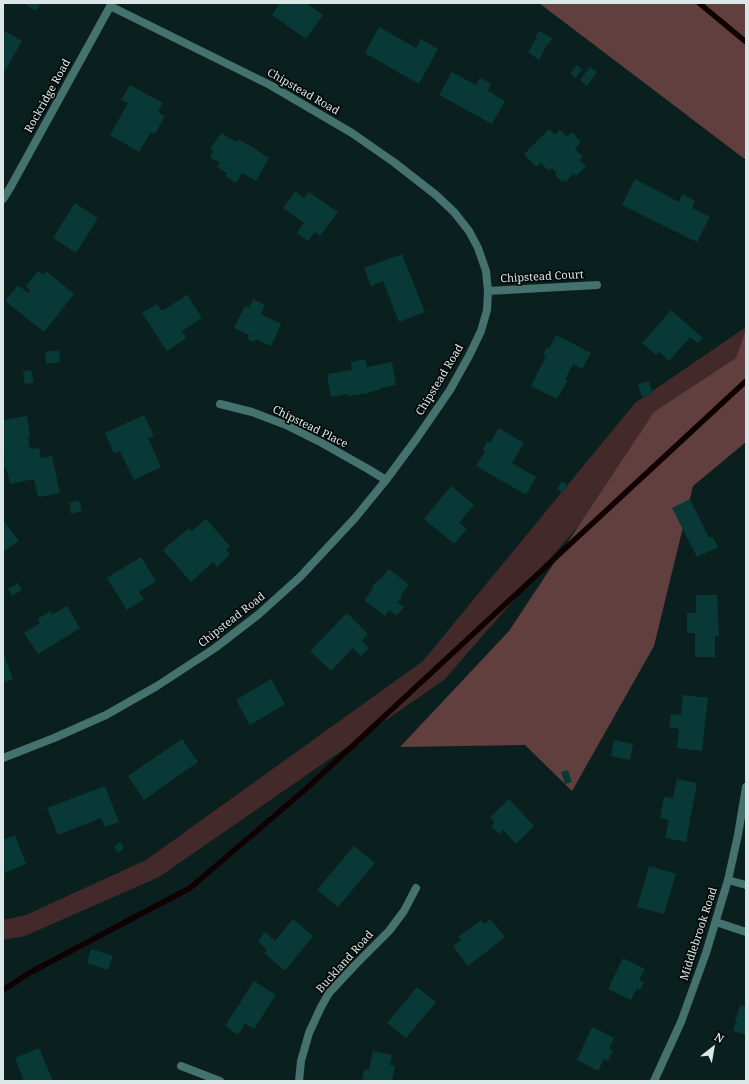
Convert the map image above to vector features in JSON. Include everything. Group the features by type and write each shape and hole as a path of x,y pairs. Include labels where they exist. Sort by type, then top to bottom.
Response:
{"street":[{"name":"Rockridge Road","path":"3,199 111,5"},
{"name":"Chipstead Road","path":"3,758 54,738 106,714 157,686 216,648 259,614 300,578 355,518 386,480 417,438 450,390 470,354 481,331 487,310 488,291 486,271 478,248 468,231 454,212 445,203 395,163 352,133 270,85 111,5"},
{"name":"Chipstead Court","path":"488,291 597,285"},
{"name":"Chipstead Place","path":"220,404 252,412 286,425 322,443 386,480"},
{"name":"Middlebrook Road","path":"654,1081 681,1022 716,922 728,880 738,835 746,787"},
{"path":"728,880 746,885"},
{"name":"Buckland Road","path":"299,1081 301,1061 309,1033 329,993 390,931 416,888"},
{"path":"716,922 746,932"},
{"path":"181,1066 220,1081"}],"shaded area":[{"path":"539,3 746,3 746,160"},
{"path":"746,327 746,372 665,427 444,680 159,877 25,936 3,940 3,920 26,915 146,860 423,661 635,403"},
{"path":"746,330 746,442 693,486 654,646 572,791 525,745 400,747 509,631 654,412 736,358"}],"building":[{"path":"23,3 41,3 36,11"},
{"path":"280,3 306,3 323,15 306,39 272,15"},
{"path":"379,27 416,48 421,39 438,49 419,84 365,53"},
{"path":"3,30 22,41 3,74"},
{"path":"539,31 552,38 548,45 535,38"},
{"path":"536,39 547,45 539,60 528,52"},
{"path":"577,65 582,69 576,78 570,74"},
{"path":"590,67 597,72 587,86 580,80"},
{"path":"452,72 476,85 480,78 491,84 488,91 505,101 492,124 439,95"},
{"path":"130,85 163,103 158,112 165,116 155,134 151,132 139,152 110,135 128,103 121,100"},
{"path":"549,129 555,135 560,130 567,137 570,133 573,133 580,141 575,149 583,157 579,160 586,166 576,176 574,173 565,182 564,180 562,182 555,175 557,173 552,168 549,171 541,163 536,167 524,154"},
{"path":"221,133 236,142 238,139 269,158 256,181 242,173 236,183 225,176 227,173 217,167 220,163 210,157 213,151 210,149"},
{"path":"635,179 679,202 682,194 695,201 692,208 710,217 697,242 622,205"},
{"path":"295,191 304,198 309,192 338,212 320,236 315,232 308,241 297,233 304,223 283,208"},
{"path":"75,203 98,218 76,253 53,238"},
{"path":"402,254 425,312 399,322 383,281 371,286 364,268"},
{"path":"38,271 43,275 46,271 74,294 44,332 5,301 18,285 28,293 30,290 26,286"},
{"path":"187,295 202,318 182,331 186,338 167,351 142,313 157,304 162,311"},
{"path":"253,299 265,305 261,314 281,324 271,346 256,339 254,342 247,339 249,335 234,328 245,306 249,308"},
{"path":"671,310 703,338 698,343 690,337 669,361 659,352 656,355 642,343"},
{"path":"556,335 591,353 582,369 573,364 565,379 568,380 557,399 531,386 546,356 543,355 546,348 549,349"},
{"path":"59,350 60,362 46,364 45,352"},
{"path":"365,359 367,367 392,362 396,385 380,388 380,390 369,393 348,396 347,394 331,397 327,374 352,370 351,362"},
{"path":"31,370 34,383 25,384 23,372"},
{"path":"649,381 653,394 642,397 638,384"},
{"path":"144,415 154,436 148,438 161,467 134,480 120,451 114,453 105,433"},
{"path":"27,416 30,449 39,448 41,458 52,456 60,493 38,497 34,479 10,484 6,467 3,468 3,458 5,458 3,450 3,420"},
{"path":"499,428 524,443 512,463 536,477 526,495 476,466 485,451 483,450 487,441 490,443"},
{"path":"562,481 568,486 562,493 557,489"},
{"path":"451,486 474,505 459,523 467,529 454,544 424,519"},
{"path":"690,499 709,538 713,537 718,547 697,557 672,508"},
{"path":"79,500 82,511 71,514 69,503"},
{"path":"206,519 230,546 226,550 230,554 217,567 213,562 191,582 163,550 189,528 192,531"},
{"path":"3,520 19,541 3,552"},
{"path":"141,557 156,581 139,592 144,599 127,610 107,578"},
{"path":"389,569 409,585 401,595 399,601 396,601 404,607 397,616 389,610 385,616 364,600 373,588 372,587"},
{"path":"18,583 22,590 12,596 8,589"},
{"path":"696,595 717,595 719,636 715,636 715,657 695,657 695,633 687,633 687,613 696,613"},
{"path":"67,606 80,628 38,654 24,633 40,623 38,619 50,611 52,615"},
{"path":"347,613 368,634 362,641 369,648 361,656 353,648 331,671 310,651"},
{"path":"3,651 13,679 3,683"},
{"path":"271,679 285,704 250,725 236,700"},
{"path":"683,695 708,698 702,751 677,748 679,729 669,727 671,714 681,715"},
{"path":"182,739 198,762 144,800 128,776"},
{"path":"614,740 633,744 630,760 611,756"},
{"path":"568,770 572,782 565,784 561,772"},
{"path":"677,779 697,783 686,842 665,838 669,820 660,818 664,797 673,798"},
{"path":"105,786 119,822 105,827 101,818 58,835 47,808"},
{"path":"509,799 534,826 516,844 503,830 499,834 491,826 495,822 490,817"},
{"path":"15,835 26,864 4,873 6,878 3,879 3,840"},
{"path":"120,842 124,848 118,853 114,847"},
{"path":"354,846 375,863 338,907 317,890"},
{"path":"649,866 676,874 664,914 637,907"},
{"path":"293,919 313,936 285,971 264,953 267,950 258,941 265,932 275,941"},
{"path":"490,919 505,937 468,966 453,946 461,940 458,937 481,920 484,924"},
{"path":"91,949 113,956 108,970 87,963"},
{"path":"623,958 645,969 639,980 644,982 640,990 637,988 631,1000 608,989"},
{"path":"254,981 276,995 254,1029 245,1023 238,1035 225,1026"},
{"path":"417,987 436,1002 406,1038 387,1023"},
{"path":"740,1005 746,1007 746,1035 733,1031"},
{"path":"592,1027 614,1038 609,1049 613,1051 608,1061 604,1059 598,1071 577,1060"},
{"path":"39,1048 53,1081 24,1081 15,1058"},
{"path":"373,1051 392,1055 390,1065 395,1066 392,1081 362,1081 364,1069 369,1070"}],"waterway":[{"path":"699,3 746,42"},
{"path":"3,990 31,972 190,888 307,788 746,381"}]}
